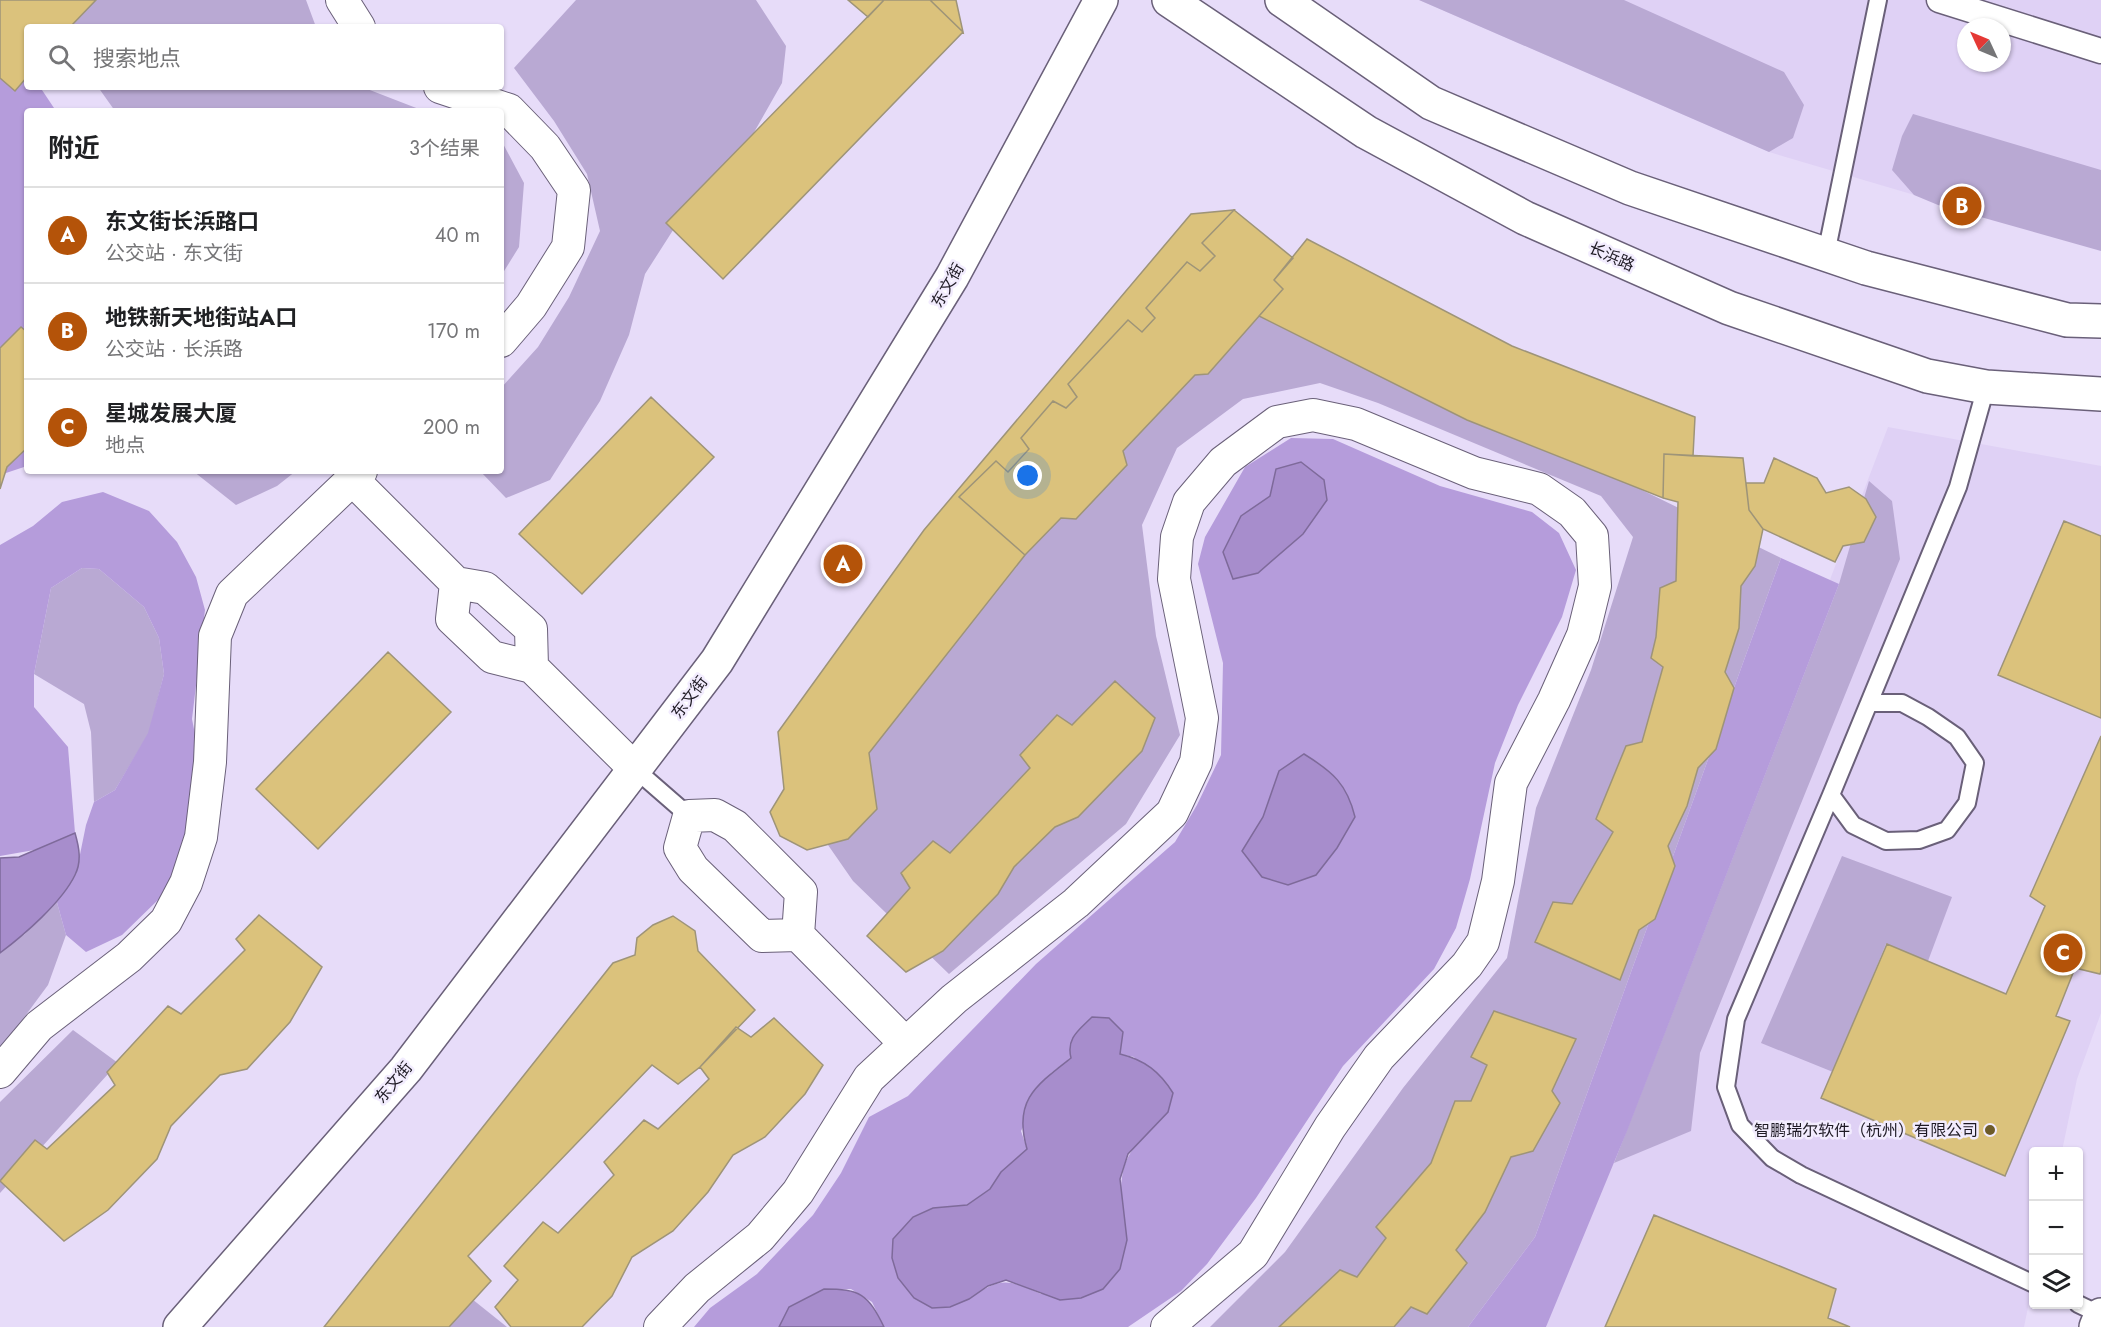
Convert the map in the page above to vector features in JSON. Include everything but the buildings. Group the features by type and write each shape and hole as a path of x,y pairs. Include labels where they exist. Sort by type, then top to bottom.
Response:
{"main road":[{"name":"东文街","path":"180,1327 406,1069 717,661 946,287 1101,0"},
{"name":"长浜路","path":"1169,0 1366,132 1525,218 1730,309 1927,376 1986,387 2101,394"},
{"path":"1282,0 1431,103 1630,188 1866,268 2067,320 2101,321"},
{"path":"2096,1327 2101,1315"}],"street":[{"path":"342,0 357,24"},
{"path":"1939,0 2101,51"},
{"path":"449,90 502,108"},
{"path":"504,109 545,147 574,190 568,247 531,306 504,338"},
{"path":"660,1327 697,1288 760,1236 798,1192 869,1078 954,999 1076,903 1172,813 1196,762 1202,718 1174,579 1177,537 1189,502 1223,462 1277,422 1313,415 1356,424 1474,473 1539,489 1572,512 1592,536 1595,586 1583,635 1554,700 1511,783 1498,880 1482,942 1467,965 1379,1057 1330,1127 1253,1254 1167,1327"},
{"path":"0,1072 39,1026 129,957 166,921 186,883 201,837 210,762 216,636 232,594 278,554 357,475 456,583 485,588 531,629 532,667"},
{"path":"456,583 452,619 492,657 532,667 635,769"},
{"path":"798,935 801,892 735,826 715,815 689,816 680,848 693,869 762,936 798,935 906,1044"}],"lane":[{"path":"1826,254 1869,32 1878,0"},
{"path":"1986,387 1958,487 1736,1019 1726,1087 1740,1125 1772,1158 1801,1175 2029,1282"},
{"path":"1831,795 1853,825 1886,840 1919,840 1947,830 1967,803 1975,763 1957,737 1902,703 1869,703"},
{"path":"635,769 689,816"},
{"path":"2083,1307 2101,1315"}],"shaded area":[{"path":"0,0 306,0 315,24 28,24"},
{"path":"576,0 756,0 786,46 782,83 744,150 691,202 645,274 629,335 600,401 550,480 506,498 483,474 504,474 504,385 538,347 569,297 600,231 587,174 554,121 514,68"},
{"path":"1419,0 2101,0 2101,250 1769,152"},
{"path":"1419,0 1624,0 1784,72 1804,105 1793,138 1769,152"},
{"path":"0,54 24,69 24,90 42,90 54,108 24,108 24,467 0,475"},
{"path":"100,90 370,90 416,108 113,108"},
{"path":"1913,114 2101,170 2101,251 1938,205 1914,195 1892,170 1902,136"},
{"path":"504,146 524,183 519,247 504,271"},
{"path":"1237,292 1781,558 1535,1237 1468,1327 1210,1327 1285,1252 1403,1088 1507,958 1536,808 1591,670 1633,537 1601,496 1378,403 1320,383 1243,399 1177,448 1142,525 1156,636 1180,735 1126,824 949,974 853,881 803,809"},
{"path":"1888,427 2101,466 2101,1013 2077,1079 2063,1147 2029,1147 2029,1303 2024,1327 1546,1327"},
{"path":"1291,438 1333,439 1440,486 1532,512 1559,533 1576,570 1562,617 1518,705 1495,763 1470,879 1456,928 1434,969 1343,1066 1256,1198 1207,1264 1181,1291 1128,1327 884,1327 872,1302 851,1289 824,1289 789,1307 779,1327 694,1327 710,1308 757,1274 813,1215 841,1173 869,1117 908,1096 1036,964 1175,842 1197,805 1221,755 1223,663 1198,564 1205,537 1245,467","holes":["1270,496 1303,534 1258,573 1233,579 1241,516","1304,754 1331,773 1343,787 1355,817 1337,848 1316,875 1288,885 1262,877 1243,851 1263,817 1279,771","1120,1054 1134,1057 1168,1112 1130,1153 1122,1175 1121,1208 1041,1294 1020,1285 1004,1283 989,1287 969,1299 894,1239 913,1217 933,1208 967,1205 990,1189 1001,1172 1027,1149 1021,1131 1051,1073 1071,1058"]},
{"path":"1301,462 1324,480 1327,500 1303,534 1258,573 1233,579 1223,552 1241,516 1270,496 1276,469"},
{"path":"197,474 292,474 277,486 236,505"},
{"path":"1869,481 1892,501 1900,559 1700,1053 1691,1131 1614,1163 1839,584"},
{"path":"103,492 149,511 177,542 196,577 205,610 192,719 200,760 180,867 159,899 122,935 86,952 66,935 56,899 76,874 86,825 94,802 115,790 148,733 164,674 159,638 144,607 99,569 82,568 51,588 34,674 34,707 68,747 75,833 40,849 0,856 0,545 33,526 62,502"},
{"path":"1781,558 1839,584 1627,1131 1546,1327 1468,1327 1535,1237"},
{"path":"82,568 99,569 144,607 159,638 164,674 149,733 115,790 94,802 91,732 84,704 34,674 51,588"},
{"path":"1304,754 1331,773 1343,787 1355,817 1337,848 1316,875 1288,885 1262,877 1242,851 1263,817 1279,771"},
{"path":"75,833 79,859 77,870 69,885 42,917 0,953 0,858 19,857"},
{"path":"1842,856 1952,897 1928,961 1886,944 1833,1072 1761,1043"},
{"path":"56,899 66,935 48,985 0,1050 0,952 25,934"},
{"path":"1092,1017 1109,1018 1123,1032 1120,1054 1151,1068 1173,1093 1168,1112 1128,1154 1120,1179 1127,1240 1120,1269 1103,1289 1081,1298 1060,1300 1006,1280 988,1286 969,1299 950,1307 932,1308 914,1298 898,1278 892,1258 893,1239 913,1217 933,1208 967,1205 990,1189 1001,1172 1027,1149 1023,1132 1025,1106 1038,1086 1071,1058 1072,1040 1078,1030"},
{"path":"73,1030 118,1063 0,1193 0,1102"},
{"path":"457,1287 507,1327 417,1327"},
{"path":"824,1289 846,1290 862,1296 873,1307 884,1327 779,1327 789,1307"}],"place":[{"name":"地铁新天地街站A口","path":"1962,206"},
{"name":"东文街长浜路口","path":"843,564"},
{"name":"星城发展大厦","path":"2063,953"},
{"name":"智鹏瑞尔软件（杭州）有限公司","path":"1990,1130"}]}
